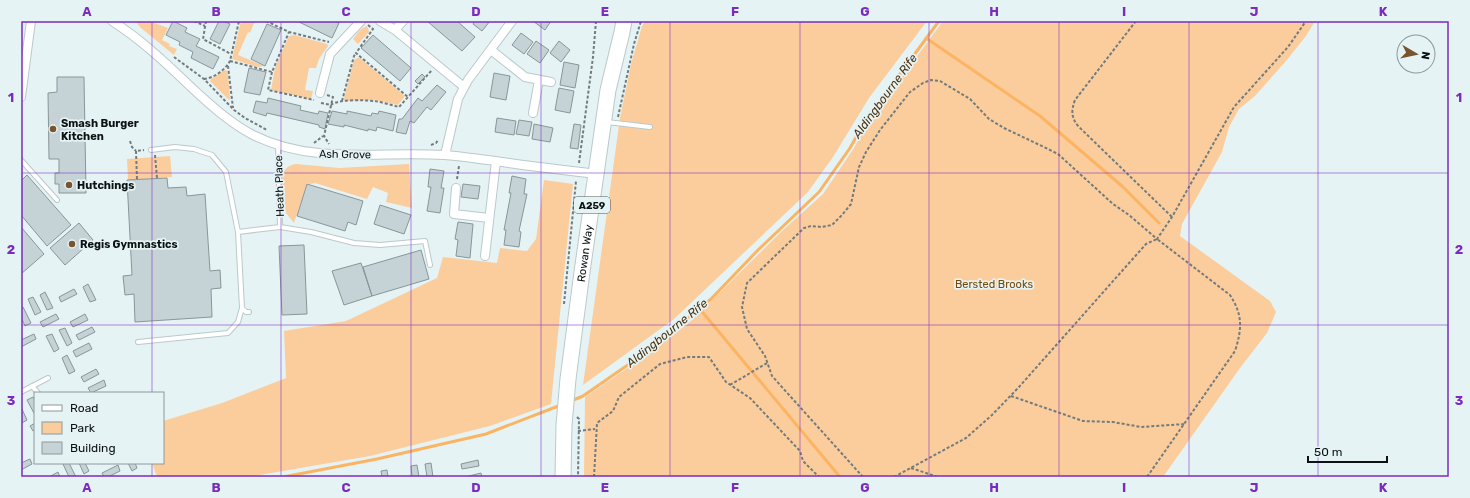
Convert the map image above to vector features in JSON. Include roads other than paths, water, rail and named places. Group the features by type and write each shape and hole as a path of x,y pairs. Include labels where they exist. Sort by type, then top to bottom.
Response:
{"highway":[{"name":"Rowan Way","path":"563,477 571,428 568,379 582,272 597,174 610,122 608,90 625,25"}],"street":[{"path":"21,97 31,21"},
{"path":"380,21 395,30 464,87"},
{"path":"395,30 404,21"},
{"path":"445,155 458,99 464,87 512,21"},
{"name":"Ash Grove","path":"115,22 169,67 232,123 254,135 278,145 298,151 333,155 445,155 597,174"},
{"path":"320,93 330,54 338,45 364,23"},
{"path":"491,50 525,77 551,82"},
{"path":"533,113 539,80"},
{"path":"485,256 496,162"},
{"path":"456,188 454,214 489,218"}],"lane":[{"path":"610,122 650,127"},
{"name":"Heath Place","path":"278,145 280,227"},
{"path":"138,342 228,334 238,322 242,308 238,232 226,172 212,155 194,149 175,148 153,150"},
{"path":"21,160 57,200"},
{"name":"Heath Place","path":"238,232 280,227 311,232 354,243 380,245 425,241 430,266"},
{"path":"242,308 246,312 249,312"},
{"path":"21,392 48,378"},
{"path":"32,386 37,392"}],"waterway":[{"name":"Aldingbourne Rife","path":"571,401 583,396 645,353 711,299 758,250 819,192 850,148 864,123 939,21"},
{"path":"926,38 1040,116 1122,186 1159,223"},
{"path":"699,308 840,477"},
{"name":"Aldingbourne Rife","path":"283,477 377,459 486,434 561,405"}],"place":[{"name":"Smash Burger Kitchen","path":"53,129"},
{"name":"Hutchings","path":"69,185"},
{"name":"Regis Gymnastics","path":"72,244"}],"park label":[{"name":"Bersted Brooks","path":"994,284"}]}
